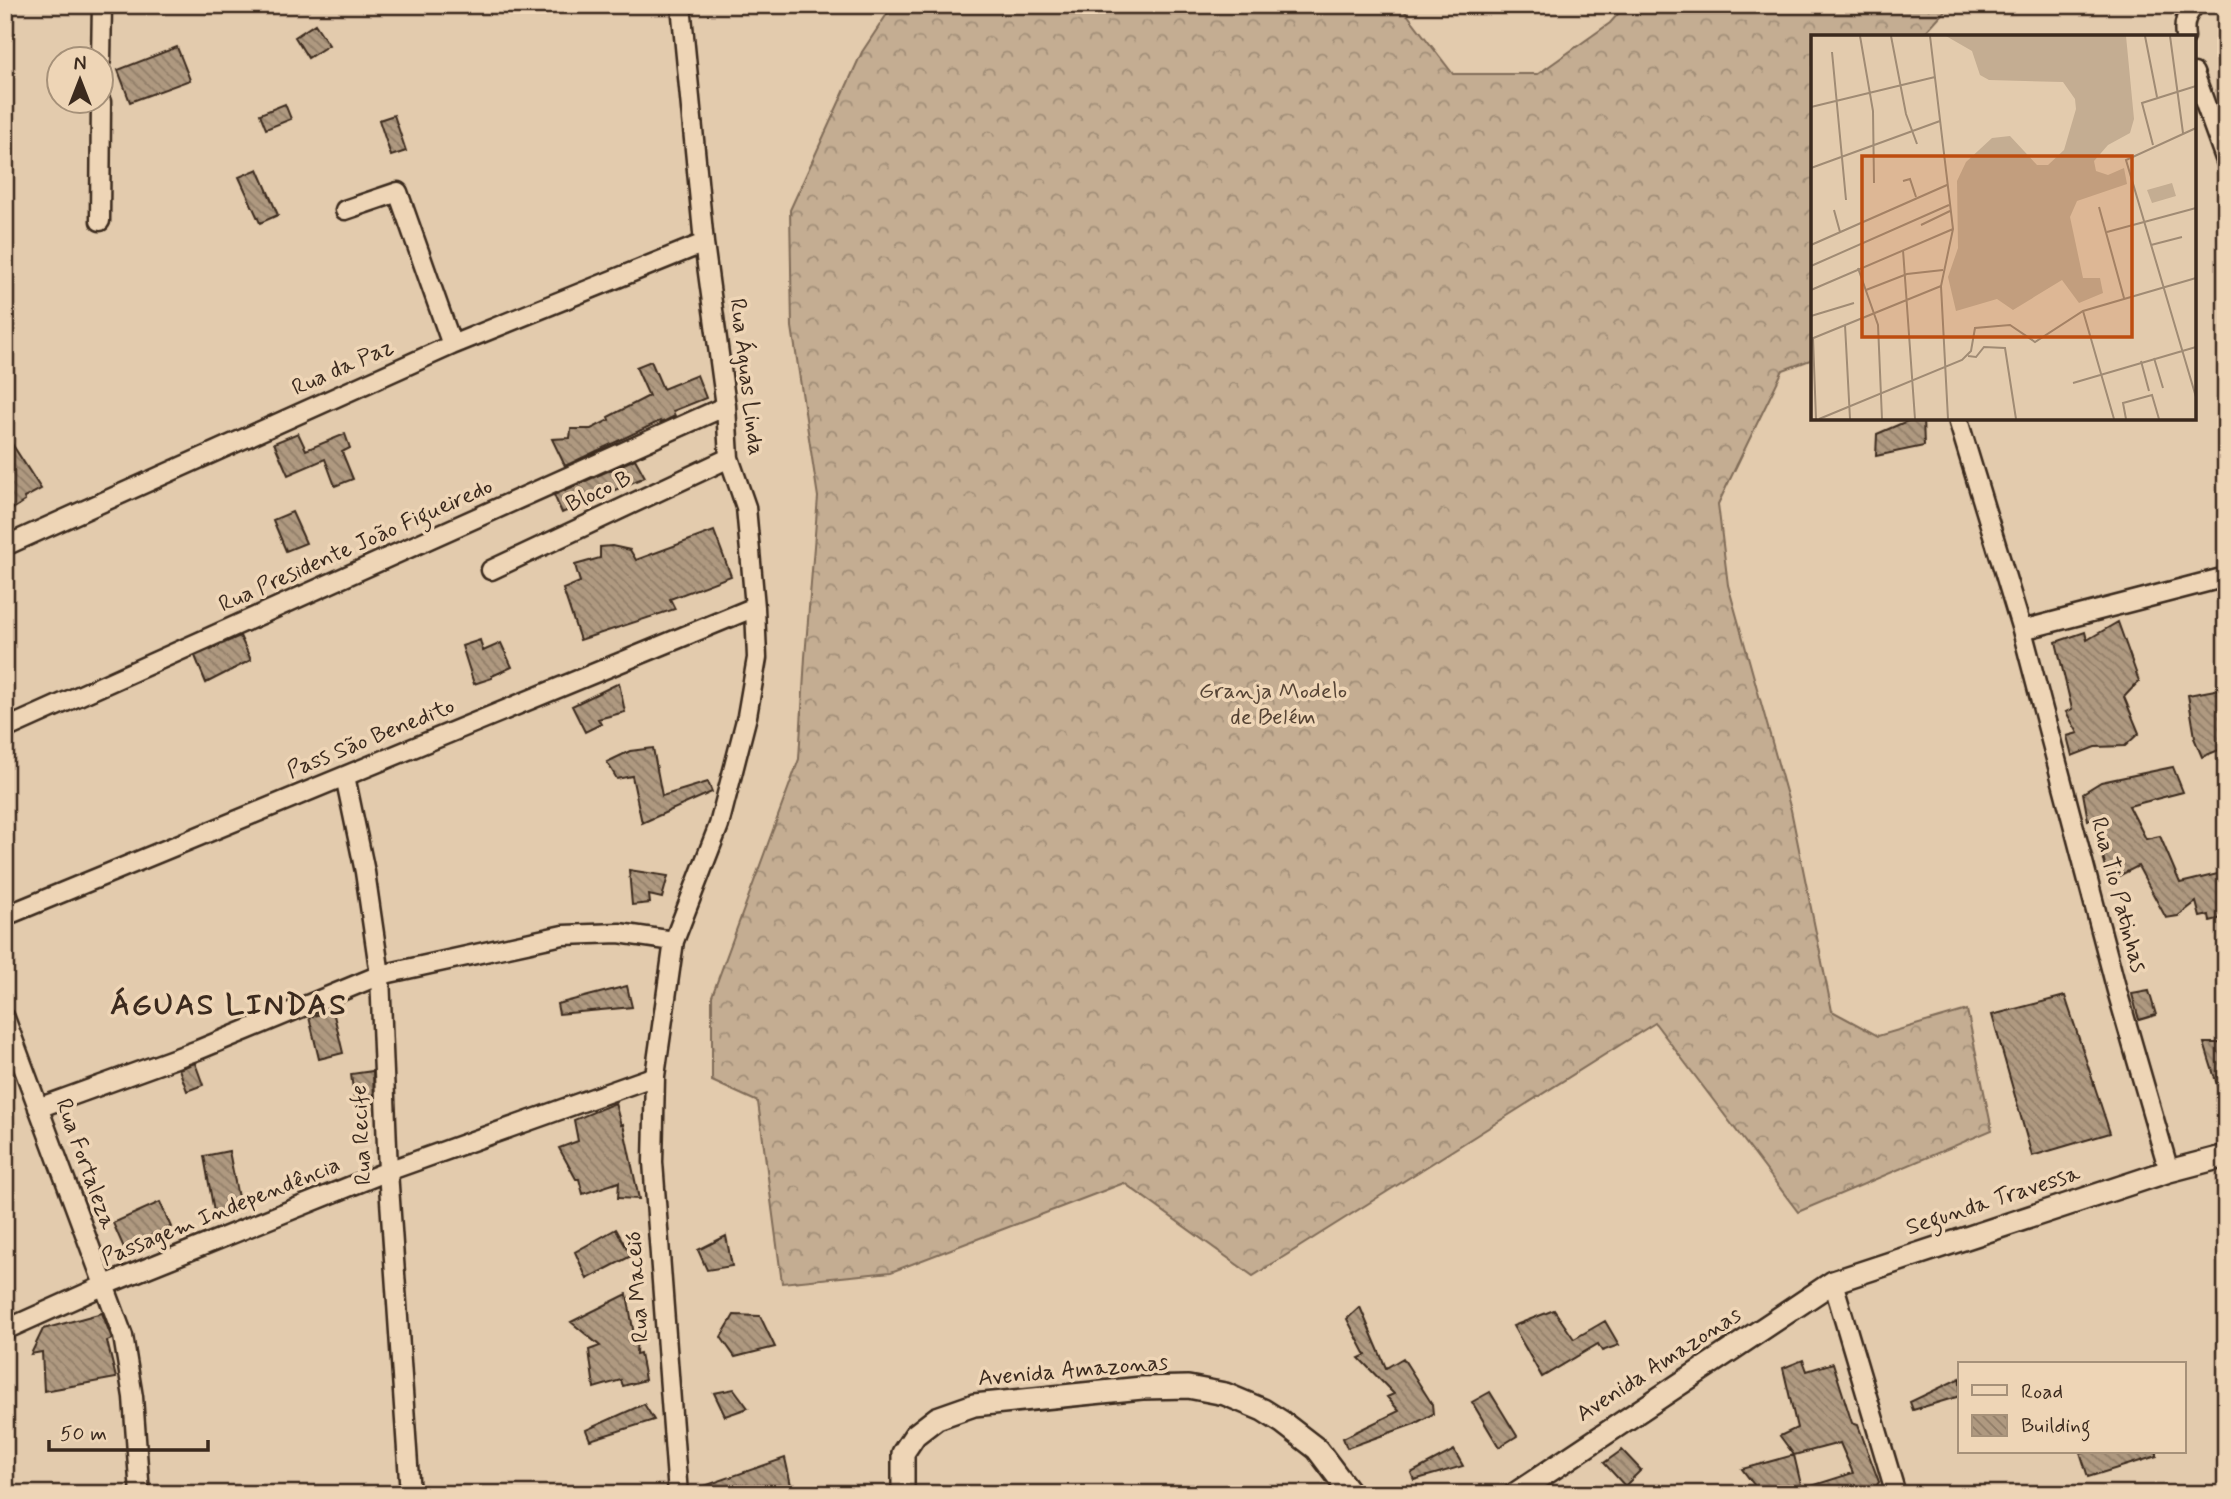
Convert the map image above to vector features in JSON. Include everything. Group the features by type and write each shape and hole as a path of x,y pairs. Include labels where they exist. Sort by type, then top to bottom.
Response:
{"street":[{"path":"101,46 102,5"},
{"name":"Rua Águas Linda","path":"655,1076 674,941 719,825 747,716 757,658 746,507 729,458 726,406 704,243 681,5"},
{"path":"2185,35 2187,13 2195,5"},
{"path":"2196,78 2226,161"},
{"path":"100,221 101,116"},
{"path":"345,210 398,192 453,345"},
{"name":"Rua da Paz","path":"5,546 453,345 704,243"},
{"name":"Rua Presidente João Figueiredo","path":"5,729 726,406"},
{"name":"Rua Tio Patinhas","path":"1959,423 2022,630 2117,991 2169,1171"},
{"name":"Bloco B","path":"491,570 729,458"},
{"path":"2022,630 2226,577"},
{"name":"Pass São Benedito","path":"5,916 755,607"},
{"name":"Rua Recife","path":"345,776 365,872 380,975 388,1171 410,1494"},
{"path":"38,1108 198,1051 380,975 563,935 619,933 674,941"},
{"name":"Rua Fortaleza","path":"5,1018 122,1336 133,1397 140,1494"},
{"name":"Passagem Independência","path":"5,1329 105,1285 388,1171 655,1076"},
{"name":"Rua Maceió","path":"655,1076 653,1162 678,1494"},
{"name":"Segunda Travessa","path":"1833,1282 2169,1171 2226,1156"},
{"path":"1833,1282 1896,1494"},
{"name":"Avenida Amazonas","path":"1514,1494 1833,1282"},
{"name":"Avenida Amazonas","path":"903,1494 903,1452 915,1435 937,1418 974,1405 1142,1388 1188,1387 1224,1394 1264,1410 1317,1449 1350,1494"}],"green space":[{"name":"Granja Modelo de Belém","path":"893,5 1400,5 1453,74 1538,74 1610,23 1626,5 1950,5 1923,35 1811,35 1811,360 1783,370 1718,504 1728,585 1791,810 1832,1011 1878,1036 1967,1010 1992,1130 1798,1212 1655,1023 1253,1276 1124,1183 891,1272 782,1283 758,1102 712,1081 712,996 799,759 818,497 792,327 790,210 862,52"}],"building":[{"path":"315,24 329,45 308,58 295,37"},
{"path":"177,47 190,80 130,102 118,70"},
{"path":"285,104 291,119 266,129 260,114"},
{"path":"394,115 406,151 391,156 379,120"},
{"path":"258,169 278,215 260,223 239,177"},
{"path":"651,361 663,389 697,375 706,398 673,411 675,416 661,423 660,421 565,466 552,439 570,438 571,429 591,429 649,396 636,367"},
{"path":"1909,420 1923,420 1924,446 1876,456 1877,434"},
{"path":"5,433 41,489 24,498 25,501 11,510 9,506 5,508"},
{"path":"298,433 306,450 345,434 350,448 342,452 353,479 335,486 325,459 288,475 274,443"},
{"path":"635,459 645,477 562,513 554,495"},
{"path":"292,512 306,543 286,551 273,520"},
{"path":"714,531 731,576 670,599 675,609 580,640 563,589 580,582 575,565 600,558 600,547 612,546 630,550 636,560"},
{"path":"2118,622 2139,681 2124,697 2139,733 2125,746 2095,747 2072,756 2067,736 2078,733 2066,712 2072,709 2056,642 2085,632 2087,640"},
{"path":"240,636 251,660 206,683 195,656"},
{"path":"480,640 483,651 501,643 512,667 474,684 462,646"},
{"path":"619,683 625,712 598,719 601,724 585,732 572,706"},
{"path":"2226,688 2226,747 2202,757 2194,738 2188,695"},
{"path":"653,748 662,796 708,782 712,792 642,823 632,776 617,779 607,762 630,751"},
{"path":"2173,767 2183,792 2129,806 2146,839 2160,836 2180,883 2226,872 2226,917 2210,921 2209,915 2200,917 2196,902 2178,916 2166,918 2138,866 2109,881 2094,819 2088,820 2083,793 2101,782"},
{"path":"629,870 668,876 662,898 649,895 650,903 632,905"},
{"path":"627,986 632,1007 559,1014 557,1004"},
{"path":"2149,991 2156,1015 2139,1020 2132,994"},
{"path":"2065,996 2110,1133 2032,1156 1992,1015"},
{"path":"333,1011 343,1053 319,1059 309,1017"},
{"path":"2204,1043 2226,1043 2226,1100 2222,1101"},
{"path":"195,1063 203,1085 187,1091 179,1069"},
{"path":"373,1071 374,1103 355,1106 351,1074"},
{"path":"615,1103 621,1125 623,1124 639,1199 618,1198 619,1182 583,1194 579,1179 576,1179 559,1148 578,1141 574,1120"},
{"path":"229,1151 240,1208 214,1212 204,1156"},
{"path":"160,1202 171,1227 124,1248 113,1223"},
{"path":"616,1229 631,1256 587,1279 575,1252"},
{"path":"726,1236 732,1266 707,1270 698,1250"},
{"path":"627,1294 634,1335 637,1335 636,1354 640,1353 645,1380 623,1386 621,1380 594,1388 589,1350 600,1346 571,1322"},
{"path":"1360,1307 1386,1368 1403,1358 1432,1404 1433,1414 1414,1424 1347,1448 1343,1438 1399,1411 1387,1397 1394,1394 1359,1358 1366,1355 1347,1319"},
{"path":"1554,1310 1574,1339 1605,1321 1619,1345 1602,1351 1598,1344 1542,1377 1513,1326"},
{"path":"102,1313 112,1339 107,1341 116,1378 44,1391 42,1352 31,1354 43,1329"},
{"path":"734,1315 760,1316 775,1347 735,1357 721,1337"},
{"path":"1803,1360 1807,1371 1833,1363 1852,1423 1858,1425 1879,1482 1872,1492 1761,1494 1742,1469 1794,1455 1780,1436 1797,1428 1783,1368","holes":["1840,1443 1853,1473 1802,1489 1794,1455"]},
{"path":"1958,1379 1958,1397 1913,1410 1910,1402"},
{"path":"734,1389 748,1408 725,1416 714,1393"},
{"path":"1490,1392 1517,1436 1499,1447 1472,1402"},
{"path":"644,1404 654,1420 590,1440 586,1430"},
{"path":"1454,1450 1463,1466 1414,1480 1411,1473"},
{"path":"1622,1450 1641,1470 1625,1486 1604,1463"},
{"path":"2081,1454 2157,1454 2157,1456 2088,1477"},
{"path":"785,1458 793,1494 690,1494 690,1491"}],"district":[{"name":"ÁGUAS LINDAS","path":"229,1005"}]}
